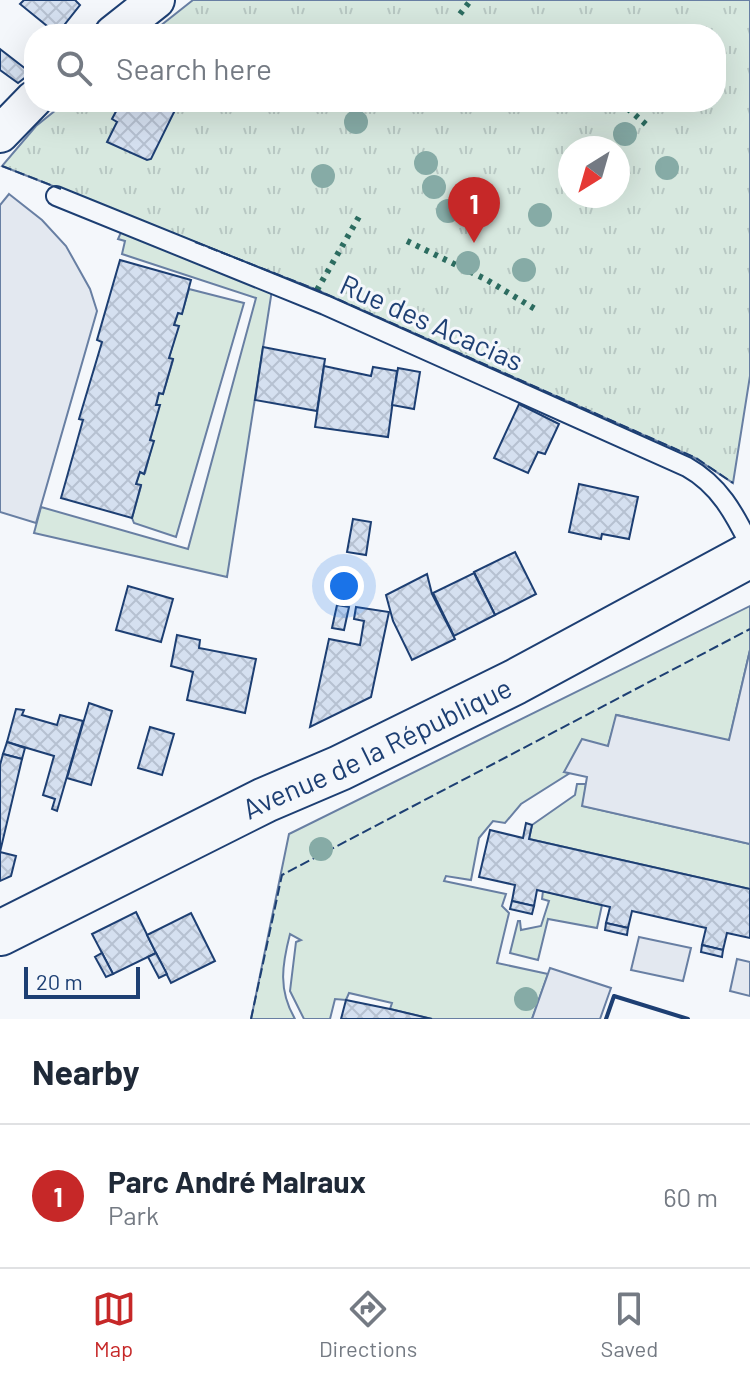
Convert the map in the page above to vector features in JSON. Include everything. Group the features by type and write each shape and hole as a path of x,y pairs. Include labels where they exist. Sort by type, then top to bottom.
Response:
{"street":[{"path":"126,24 156,0"},
{"path":"0,134 24,109"},
{"name":"Avenue de la République","path":"0,933 265,800 340,768 515,682 750,555"}],"lane":[{"name":"Rue des Acacias","path":"56,196 325,305 687,467 704,477 723,496 750,545"}],"green space":[{"path":"193,0 750,0 750,376 733,483 695,458 317,290 2,166 36,126 54,112 726,112 726,24 163,24"},
{"path":"122,230 272,290 227,577 34,533 41,507 188,549 256,298 122,254 125,241 118,239"},
{"path":"189,289 244,303 176,537 134,523 132,518 141,486 136,484 140,472 145,473 153,441 150,440 159,393 163,394 173,360 169,358 178,326 174,325 178,313 182,313"},
{"path":"750,606 750,650 729,741 617,715 608,746 521,804 505,823 493,821 479,838 471,880 446,876 444,881 506,894 502,906 509,913 497,963 548,974 532,1019 432,1019 390,1009 392,1003 349,993 346,1000 335,999 330,1019 304,1019 290,991 296,942 301,940 290,934 283,977 286,998 295,1019 251,1019 289,834"},
{"path":"577,784 586,784 583,806 750,844 750,889 529,839 532,825 575,795"},
{"path":"543,891 602,905 597,928 548,919 538,960 510,953 518,921 521,930 541,926 549,901 542,899"}],"shaded area":[{"path":"9,194 42,220 66,246 90,289 97,311 36,523 0,512 0,205"},
{"path":"750,650 750,844 582,806 587,777 564,772 582,739 608,746 616,715 729,740"},
{"path":"639,937 691,948 683,981 631,970"},
{"path":"737,959 750,962 750,996 730,991"},
{"path":"550,968 611,988 600,1019 532,1019"}],"building":[{"path":"24,0 75,0 80,5 65,24 45,24 20,4"},
{"path":"0,49 24,68 24,78 18,83 0,70"},
{"path":"116,112 174,112 151,159 147,160 107,142 117,122 112,119"},
{"path":"120,260 191,280 182,314 178,313 174,325 179,326 169,358 173,359 163,394 159,393 156,405 160,405 150,440 154,441 144,474 140,472 136,484 141,485 132,518 61,498 83,420 79,419 102,342 97,340"},
{"path":"263,347 325,359 317,411 255,400"},
{"path":"324,366 371,376 373,367 397,371 388,437 315,427"},
{"path":"398,368 420,372 414,409 392,405"},
{"path":"519,404 559,424 545,454 538,452 528,473 494,458"},
{"path":"579,484 638,497 629,539 602,534 601,539 569,532"},
{"path":"353,519 371,522 366,555 347,552"},
{"path":"515,552 536,594 495,615 474,572"},
{"path":"474,573 495,615 454,636 433,593"},
{"path":"427,574 432,594 455,639 412,660 393,621 386,595"},
{"path":"128,586 173,599 161,642 116,630"},
{"path":"337,605 349,607 344,630 332,628"},
{"path":"356,607 389,612 371,697 310,727 329,639 360,645 364,621 354,619"},
{"path":"177,635 200,640 199,648 256,659 245,713 187,700 193,672 171,666"},
{"path":"89,703 112,711 91,785 67,778"},
{"path":"16,709 24,710 22,715 57,725 60,715 83,721 57,811 52,809 55,799 43,795 54,756 7,742"},
{"path":"150,727 174,734 162,775 138,768"},
{"path":"7,742 25,748 22,759 3,754"},
{"path":"3,754 22,759 0,852 0,765"},
{"path":"526,823 532,825 529,839 750,889 750,938 727,933 723,950 702,945 706,928 632,911 628,928 606,923 610,907 537,890 534,906 512,901 515,885 479,877 490,830 523,838"},
{"path":"0,852 16,856 11,876 0,881"},
{"path":"512,901 534,906 532,914 510,909"},
{"path":"136,912 156,953 113,974 92,934"},
{"path":"191,913 215,961 171,983 147,935"},
{"path":"606,923 628,928 627,935 605,930"},
{"path":"702,945 723,950 722,957 701,952"},
{"path":"102,953 113,974 106,977 95,957"},
{"path":"156,953 167,974 159,978 148,957"},
{"path":"346,1000 390,1009 432,1019 341,1019"}],"hedge":[{"path":"460,14 471,0"},
{"path":"632,112 649,127"},
{"path":"317,290 360,215"},
{"path":"407,241 487,280 535,309"}],"fence":[{"path":"2,166 61,189"},
{"path":"195,242 317,290 696,458 733,483"},
{"path":"251,1019 282,875 750,629"}],"wall":[{"path":"606,1019 614,996 688,1019"}],"place":[{"name":"Parc André Malraux","path":"474,243"}]}
